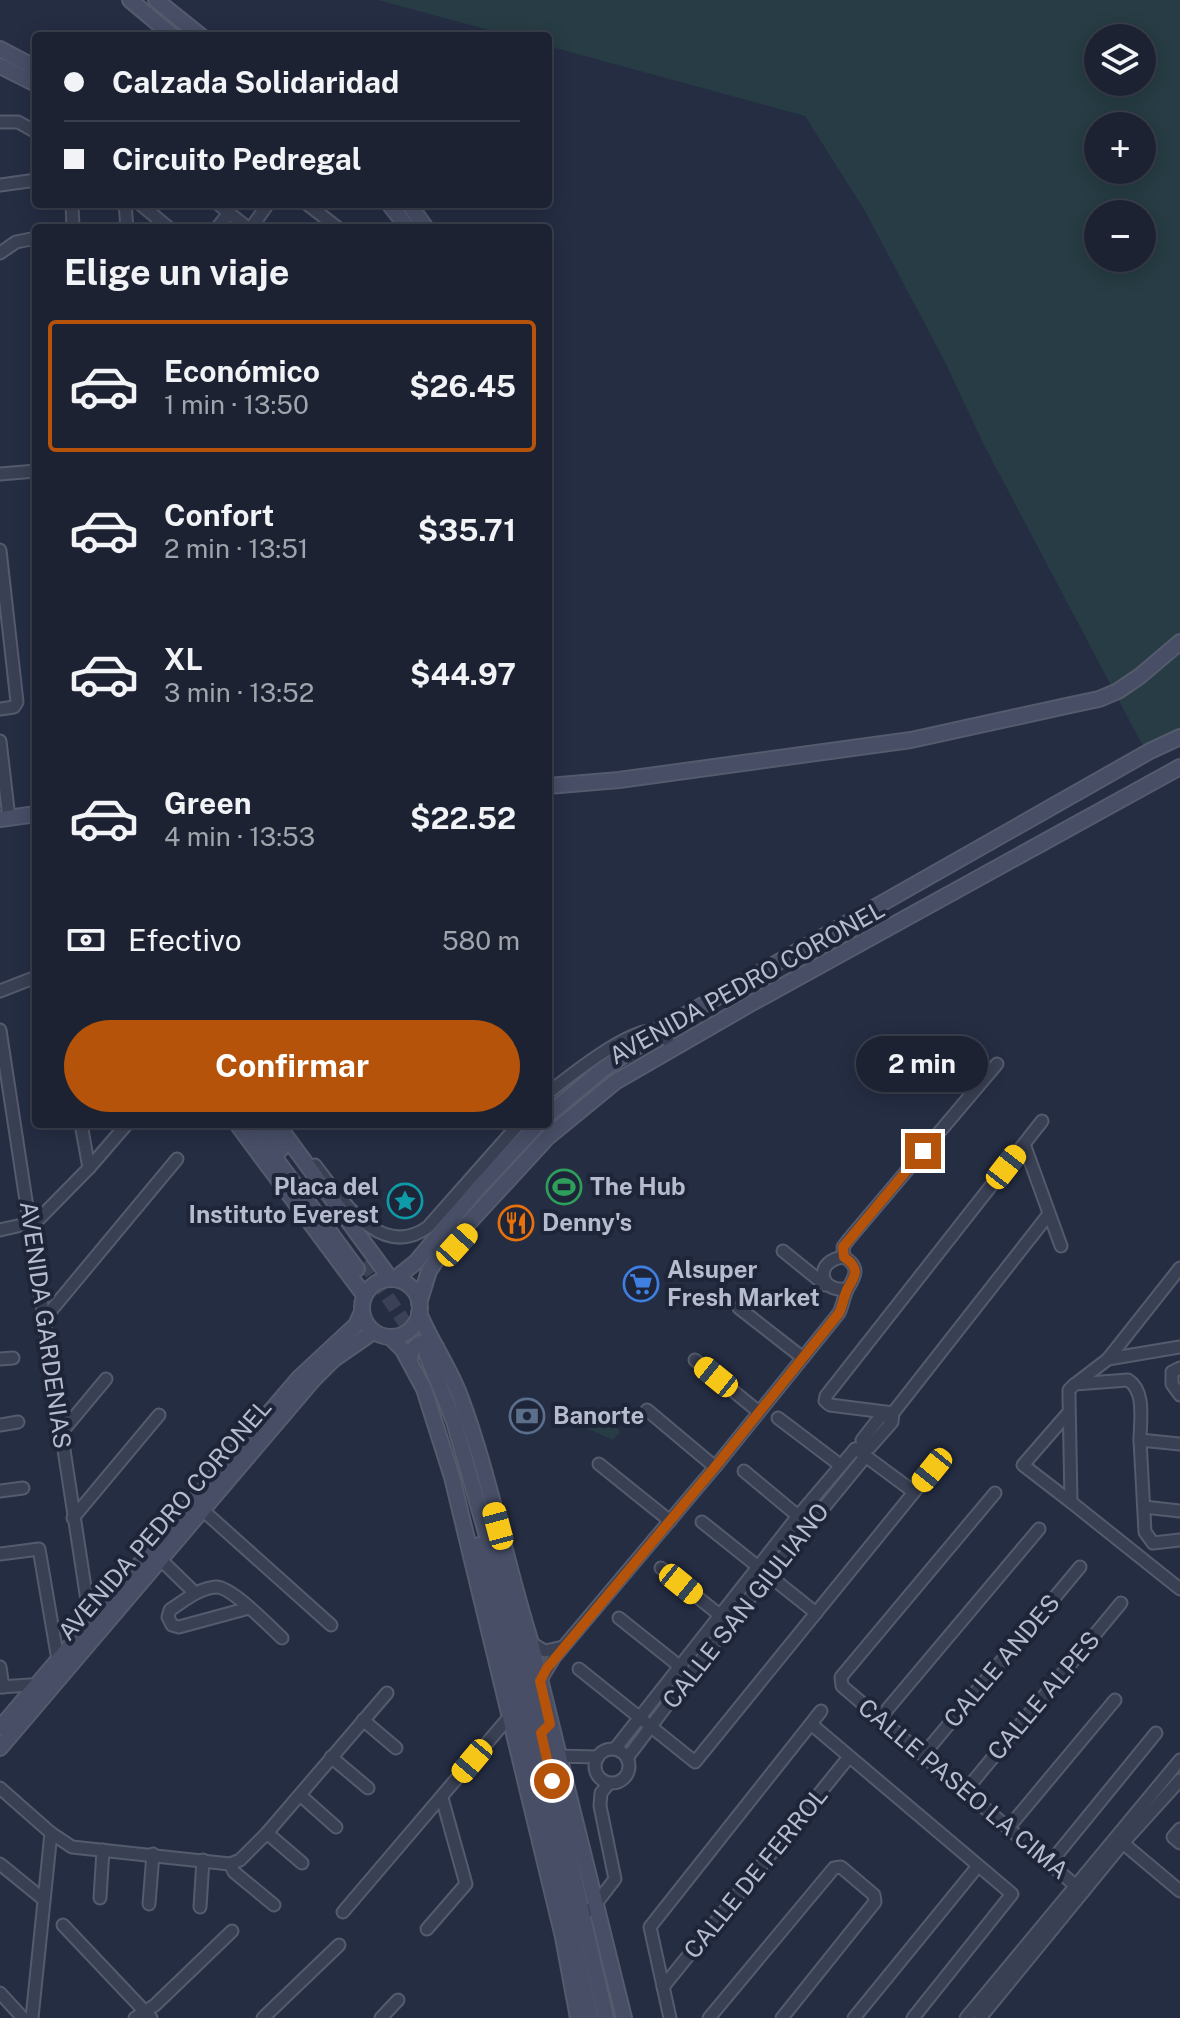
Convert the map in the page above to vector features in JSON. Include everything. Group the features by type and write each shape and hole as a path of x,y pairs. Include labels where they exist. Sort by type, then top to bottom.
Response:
{"main road":[{"path":"130,0 168,32"},
{"path":"156,0 193,32"},
{"path":"0,49 32,66"},
{"path":"0,66 32,82"},
{"path":"392,208 405,224"},
{"path":"552,786 619,780 911,740 1099,699 1140,676 1180,642"},
{"name":"AVENIDA PEDRO CORONEL","path":"552,1112 594,1075 660,1030 1150,751 1180,737"},
{"name":"AVENIDA PEDRO CORONEL","path":"419,1308 423,1286 434,1262 512,1175 574,1114 615,1082 672,1047 1180,767"},
{"path":"4,818 32,814"},
{"path":"240,1128 355,1266"},
{"path":"253,1128 355,1266 354,1275 368,1271 374,1263 368,1246"},
{"path":"266,1128 355,1266 364,1295 362,1312 366,1323 373,1332 390,1337 423,1356 460,1397 531,1643 546,1729"},
{"path":"280,1128 393,1278 411,1287 419,1308 424,1389 449,1464 563,1937 578,2018"},
{"path":"364,1295 372,1286 393,1278 416,1262 528,1128"},
{"path":"512,1175 513,1167 538,1141 530,1128"},
{"path":"492,1503 492,1488 474,1420 432,1322 427,1299 438,1265 491,1206 496,1193"},
{"path":"390,1337 398,1337 412,1328 419,1308"},
{"name":"AVENIDA PEDRO CORONEL","path":"0,1728 45,1684 160,1559 197,1506 305,1371 356,1325 362,1312"},
{"name":"AVENIDA PEDRO CORONEL","path":"0,1748 58,1660 92,1618 313,1380 334,1359 373,1332"},
{"path":"423,1356 454,1421 546,1729 606,2018"},
{"path":"423,1356 503,1634 591,2018"},
{"path":"508,1609 514,1588"},
{"path":"512,1723 541,1792"},
{"path":"552,1755 624,2018"},
{"path":"588,1936 605,1944"},
{"path":"563,1937 580,1970"}],"street":[{"path":"0,122 18,122 32,130"},
{"path":"0,185 32,181"},
{"path":"145,208 164,224"},
{"path":"223,208 244,224"},
{"path":"252,224 265,208"},
{"path":"312,208 333,224"},
{"path":"220,224 229,213"},
{"path":"0,253 16,242 32,239"},
{"path":"0,474 32,471"},
{"path":"0,550 4,629 17,702 14,707 0,709"},
{"path":"0,741 4,818"},
{"path":"0,991 32,979"},
{"name":"AVENIDA GARDENIAS","path":"0,1030 73,1518 92,1618"},
{"path":"552,1090 622,1042 647,1030 660,1030 672,1047"},
{"path":"844,1257 843,1247 849,1239 997,1064"},
{"path":"893,1413 830,1405 825,1401 826,1396 1042,1121"},
{"path":"82,1128 89,1168"},
{"path":"0,1230 22,1225 31,1227 124,1128"},
{"path":"289,1128 338,1195 365,1225 387,1235 409,1236 428,1227 528,1128"},
{"path":"1024,1144 1061,1246"},
{"path":"44,1319 177,1159"},
{"path":"914,1492 862,1451 870,1447 892,1422 893,1413 1049,1214"},
{"path":"783,1251 823,1285 837,1291 847,1289 855,1282 857,1272 852,1263 844,1257 833,1258 825,1265 823,1276 827,1286"},
{"path":"1071,1502 1069,1390 1107,1360 1176,1277 1180,1268"},
{"path":"540,1681 564,1647 839,1313 847,1289"},
{"path":"739,1308 803,1358"},
{"path":"1107,1360 1180,1347"},
{"path":"0,1359 13,1358"},
{"path":"695,1360 759,1412"},
{"path":"1107,1360 1110,1381"},
{"path":"1180,1368 1172,1372 1172,1384 1180,1395"},
{"path":"61,1433 106,1379"},
{"path":"1075,1384 1128,1380 1134,1384 1140,1395 1145,1532 1153,1543 1180,1540"},
{"path":"647,1410 715,1467"},
{"path":"1069,1412 1023,1465 1180,1589"},
{"path":"73,1518 159,1415"},
{"path":"778,1418 840,1465"},
{"path":"0,1425 18,1422"},
{"path":"1140,1440 1180,1444"},
{"name":"CALLE SAN GIULIANO","path":"627,1758 690,1674 758,1567 840,1465 862,1451"},
{"name":"CALLE SAN GIULIANO","path":"615,1749 680,1666 769,1575 862,1451"},
{"path":"599,1464 670,1521"},
{"path":"579,1669 695,1762 932,1470"},
{"path":"744,1471 798,1516"},
{"path":"0,1491 23,1488"},
{"name":"CALLE PASEO LA CIMA","path":"995,1493 841,1677 842,1686 1079,1888"},
{"path":"197,1506 331,1625"},
{"path":"1144,1507 1180,1511"},
{"path":"702,1522 816,1613"},
{"path":"880,1718 1039,1529"},
{"path":"0,1554 39,1549 58,1660"},
{"path":"160,1559 195,1593"},
{"name":"CALLE ANDES","path":"924,1754 1080,1567"},
{"path":"661,1568 725,1619"},
{"path":"249,1608 179,1627 172,1625 168,1617 170,1610 195,1593 216,1587 226,1588 249,1608 282,1638"},
{"name":"CALLE ALPES","path":"966,1790 1121,1603"},
{"path":"619,1618 690,1674"},
{"path":"531,1643 545,1651 564,1647"},
{"path":"0,1667 2,1687 45,1684"},
{"path":"0,1788 51,1833 72,1847 230,1864 240,1860 267,1833 387,1693"},
{"path":"1009,1827 1115,1700"},
{"path":"670,2018 650,1927 821,1711"},
{"path":"363,1720 396,1748"},
{"path":"343,1912 512,1723"},
{"path":"811,1724 1012,1894 913,2018"},
{"path":"1050,1863 1156,1733"},
{"path":"552,1755 598,1757 605,1751 615,1749 627,1758 629,1768 626,1777 609,1783 601,1793 600,1806 615,1879 583,1915"},
{"path":"331,1757 368,1788"},
{"path":"598,1757 597,1773 609,1783"},
{"name":"CALLE DE FERROL","path":"663,1987 849,1757"},
{"path":"980,2018 1180,1760"},
{"path":"1118,1840 1180,1780"},
{"path":"300,1795 336,1827"},
{"path":"427,1929 466,1884 442,1798"},
{"path":"32,2018 51,1833"},
{"path":"267,1833 302,1863"},
{"path":"1118,1840 1180,1891"},
{"path":"100,1898 103,1850"},
{"path":"149,1904 153,1854"},
{"path":"200,1907 203,1860"},
{"path":"0,1864 43,1899"},
{"path":"230,1864 234,1872 274,1905"},
{"path":"854,2018 978,1866"},
{"path":"709,2018 834,1868 841,1867 874,1895 875,1902 782,2018"},
{"path":"966,2018 1079,1888"},
{"path":"63,1925 147,2014 232,1931"},
{"path":"263,2018 339,1945"},
{"path":"0,1993 23,2018"},
{"path":"381,2018 398,2000"}],"shaded area":[{"path":"378,0 1180,0 1180,732 1144,748 865,211 805,116 552,47 552,32 496,32"},
{"path":"605,1407 620,1432 613,1440 586,1428"}],"tunnel":[{"path":"364,1262 424,1351"}],"place":[{"name":"The Hub","path":"564,1187"},
{"name":"Placa del Instituto Everest","path":"405,1201"},
{"name":"Denny's","path":"516,1223"},
{"name":"Alsuper Fresh Market","path":"641,1284"},
{"name":"Banorte","path":"527,1416"}],"route":[{"path":"552,1781 541,1733 550,1724 540,1681 547,1668 839,1313 857,1272 844,1257 843,1247 923,1151"}]}
